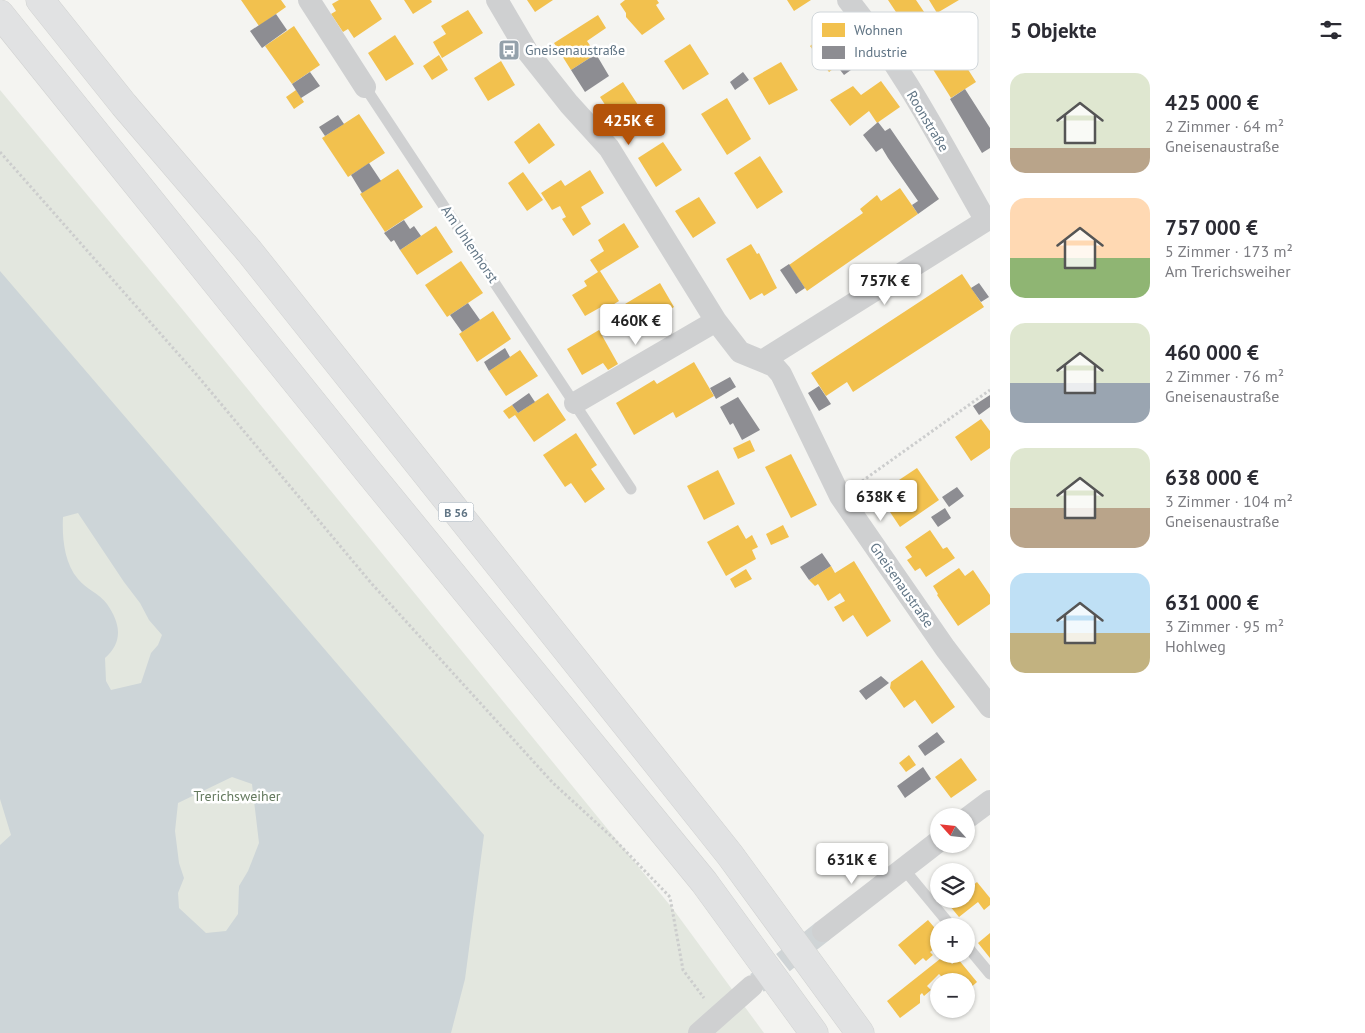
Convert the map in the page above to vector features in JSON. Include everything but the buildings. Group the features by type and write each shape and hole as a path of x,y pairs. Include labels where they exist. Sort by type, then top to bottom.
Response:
{"highway":[{"name":"B 56","path":"40,0 124,105 249,251 730,855 860,1033"},
{"path":"0,14 355,455 704,882 814,1033"}],"street":[{"name":"Am Uhlenhorst","path":"308,0 365,87"},
{"name":"Gneisenaustraße","path":"497,0 527,51 569,104 609,148 716,321 740,352 774,366 781,374 840,496 946,648 990,707"},
{"name":"Roonstraße","path":"848,0 857,12"},
{"name":"Roonstraße","path":"897,70 988,220"},
{"path":"762,361 988,220"},
{"path":"575,402 716,321"},
{"path":"975,813 990,801"},
{"path":"823,932 930,848"},
{"path":"698,1033 752,986"}],"lane":[{"name":"Am Uhlenhorst","path":"365,87 631,489"},
{"path":"903,868 944,918"},
{"path":"975,956 990,974"}],"path":[{"path":"0,152 196,374 372,584 553,782 613,838 670,897 683,970 697,991 721,1014"},
{"path":"840,496 990,390"}],"green space":[{"name":"Trerichsweiher","path":"0,90 178,304 673,909 764,1033 0,1033"}],"shaded area":[{"name":"Trerichsweiher","path":"0,271 484,835 465,979 451,1033 0,1033 0,845 11,835 0,799","holes":["78,513 140,603 149,620 162,635 158,645 151,653 141,683 111,690 106,681 105,658 115,646 118,632 112,611 101,597 78,579 73,573 67,558 63,533 63,517","232,777 252,784 259,843 248,871 239,886 238,914 226,931 206,933 179,908 178,893 184,878 179,863 175,831 178,803"]}],"tunnel":[{"path":"757,983 823,931"}],"place":[{"name":"Gneisenaustraße","path":"509,50"}]}
